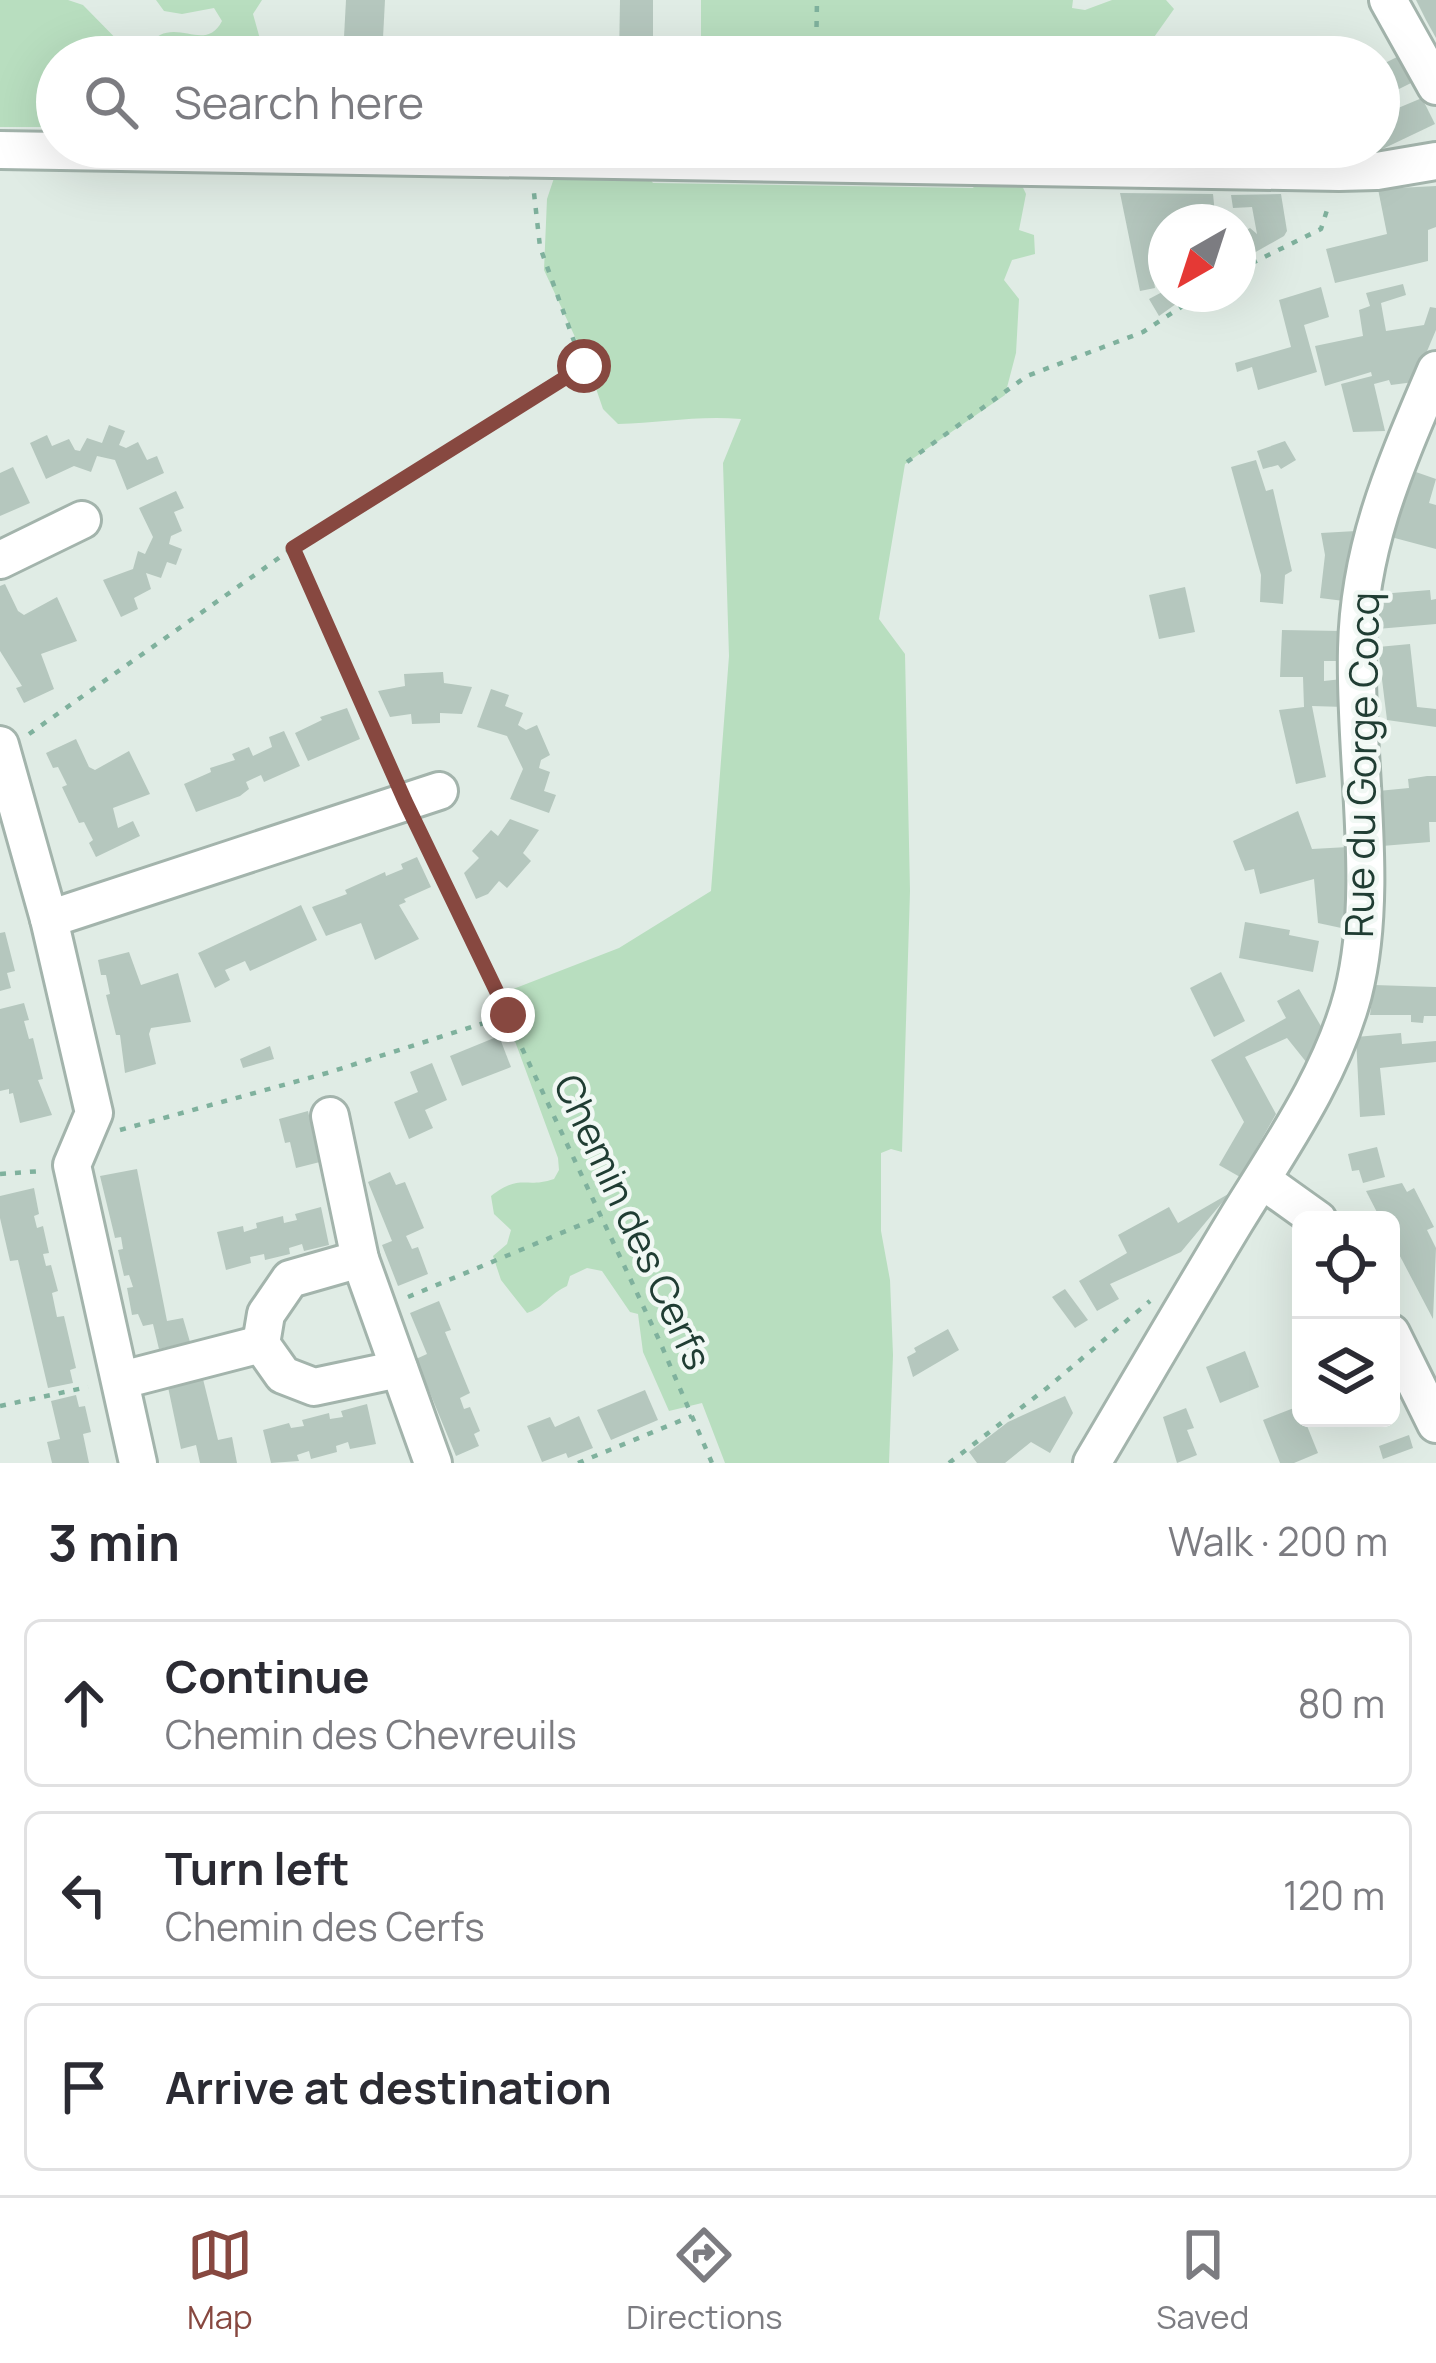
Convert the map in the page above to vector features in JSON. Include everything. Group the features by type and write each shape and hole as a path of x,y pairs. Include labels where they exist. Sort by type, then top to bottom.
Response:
{"street":[{"path":"1388,0 1436,86"},
{"path":"0,150 36,151"},
{"path":"1400,167 1436,161"},
{"path":"1096,168 1339,172 1395,168"},
{"name":"Rue du Gorge Cocq","path":"1092,1463 1262,1180 1337,1040 1353,995 1365,886 1357,646 1365,569 1382,497 1436,370"},
{"path":"0,560 82,520"},
{"path":"2,749 50,919 94,1113 72,1166 138,1463"},
{"path":"50,919 422,796"},
{"path":"330,1116 360,1259 433,1463"},
{"path":"1262,1180 1305,1211"},
{"path":"360,1259 290,1279 266,1314 261,1344 283,1375 314,1388 399,1369"},
{"path":"122,1380 261,1344"},
{"path":"1400,1351 1436,1424"}],"path":[{"path":"816,36 817,0"},
{"path":"1256,261 1322,229 1339,172"},
{"path":"2,749 293,548 584,366 540,247 533,184"},
{"path":"907,462 1028,376 1143,332 1174,312"},
{"name":"Chemin des Cerfs","path":"293,548 422,796 508,1015 712,1463"},
{"path":"0,1174 42,1171 82,1141 327,1073 508,1015"},
{"path":"377,1310 602,1216"},
{"path":"949,1463 1157,1297"},
{"path":"0,1406 122,1380"},
{"path":"578,1463 692,1415"}],"green space":[{"path":"0,0 68,0 83,5 113,36 36,36 36,127 0,127"},
{"path":"156,0 262,0 253,14 259,36 159,36 209,34 222,21 214,8 182,14 164,11"},
{"path":"701,0 1073,0 1072,8 1085,10 1112,0 1166,0 1174,9 1155,36 701,36"},
{"path":"564,168 642,169 653,183 974,188 946,168 988,168 1018,177 1026,194 1019,230 1034,235 1035,254 1012,260 1004,280 1019,299 1016,353 1005,395 905,464 879,619 905,654 910,891 902,1152 881,1153 881,1231 890,1280 893,1355 889,1463 725,1463 702,1403 669,1411 643,1352 638,1314 630,1312 602,1271 587,1268 570,1276 567,1286 527,1313 501,1280 493,1256 507,1244 511,1230 494,1214 491,1196 516,1183 554,1179 559,1170 498,995 619,948 711,891 729,656 723,463 741,419 618,424 603,409 544,270 547,199 554,178"}],"building":[{"path":"346,0 385,0 383,36 344,36"},
{"path":"620,0 653,0 653,36 619,36"},
{"path":"1416,0 1436,0 1436,38 1426,20"},
{"path":"1400,56 1413,82 1400,88"},
{"path":"1422,98 1435,124 1400,141 1400,107"},
{"path":"1436,186 1436,227 1428,230 1428,261 1335,283 1326,249 1387,234 1378,189"},
{"path":"1120,193 1213,194 1214,204 1148,204 1148,289 1140,291"},
{"path":"1281,194 1284,236 1256,252 1256,204 1232,204 1231,195"},
{"path":"1403,284 1406,295 1381,303 1386,331 1424,325 1430,307 1436,308 1436,330 1414,382 1374,384 1385,431 1353,432 1341,384 1372,376 1371,372 1325,386 1315,346 1363,336 1359,310 1370,306 1366,293"},
{"path":"1321,287 1329,317 1304,325 1317,372 1258,390 1252,367 1237,372 1235,363 1291,347 1279,300"},
{"path":"109,425 125,431 119,445 126,448 138,442 147,460 157,456 164,473 127,490 115,460 97,456 91,472 74,466 46,479 30,443 47,435 52,446 69,439 80,451 87,438 102,443"},
{"path":"1285,441 1296,460 1281,469 1278,465 1263,469 1257,451"},
{"path":"1256,460 1266,491 1273,489 1292,571 1285,575 1283,604 1260,602 1261,575 1231,467"},
{"path":"13,467 30,503 0,516 0,473"},
{"path":"1413,471 1436,479 1429,503 1436,505 1436,549 1391,537"},
{"path":"176,491 184,508 174,512 182,531 171,536 169,544 182,549 176,565 167,562 161,578 146,573 151,589 134,598 138,609 121,617 103,580 133,569 138,551 145,554 153,537 139,508"},
{"path":"1356,531 1344,601 1320,598 1325,555 1321,533"},
{"path":"5,584 24,615 57,597 77,641 41,654 54,689 24,703 16,688 22,686 0,651 0,586"},
{"path":"1185,587 1195,632 1159,639 1149,595"},
{"path":"1430,590 1431,600 1436,599 1436,624 1377,629 1380,594"},
{"path":"1282,630 1342,631 1341,661 1324,661 1324,681 1342,679 1344,707 1312,706 1326,777 1296,784 1279,710 1304,707 1303,677 1280,677"},
{"path":"1410,644 1417,707 1436,709 1436,727 1387,720 1378,647"},
{"path":"443,672 444,683 472,687 462,714 440,713 440,723 412,724 411,714 390,717 378,691 405,686 404,674"},
{"path":"491,689 509,695 505,706 523,713 518,725 526,730 537,725 550,755 541,760 539,768 550,772 544,791 556,795 549,813 510,799 523,769 507,736 477,727"},
{"path":"347,708 360,739 308,761 295,733"},
{"path":"284,731 300,766 264,782 261,775 246,782 249,789 240,796 196,812 184,784 235,760 232,754 249,747 253,756 272,747 269,737"},
{"path":"76,739 95,770 129,751 150,794 113,808 118,828 133,821 140,836 96,857 89,843 93,840 62,787 67,785 46,753"},
{"path":"1436,776 1436,822 1429,822 1430,842 1382,846 1378,791 1409,788 1408,779"},
{"path":"1298,811 1312,849 1348,847 1346,929 1318,923 1314,879 1260,894 1254,869 1245,871 1233,841"},
{"path":"510,819 539,830 523,853 531,861 507,888 499,881 476,899 464,873 479,858 472,851 491,830 498,836"},
{"path":"417,857 431,887 399,905 419,939 375,960 361,923 326,936 312,907 385,872 386,876 403,869 401,864"},
{"path":"301,905 317,940 250,971 245,961 225,970 230,980 215,988 198,953"},
{"path":"1245,922 1319,941 1313,972 1239,958"},
{"path":"5,932 15,971 7,973 11,988 0,991 0,933"},
{"path":"129,952 141,985 178,973 191,1022 151,1028 156,1064 125,1073 120,1035 116,1035 106,995 110,994 106,975 101,975 98,960"},
{"path":"1221,972 1245,1021 1214,1037 1190,988"},
{"path":"1374,985 1436,987 1436,1016 1424,1016 1423,1023 1411,1022 1411,1015 1370,1015"},
{"path":"1299,989 1325,1033 1307,1063 1287,1038 1245,1057 1276,1114 1240,1177 1219,1165 1244,1122 1211,1060 1286,1018 1277,1001"},
{"path":"24,1003 29,1020 24,1021 43,1079 38,1080 52,1115 20,1123 13,1093 0,1091 0,1009"},
{"path":"1401,1033 1402,1044 1436,1041 1436,1062 1380,1068 1385,1115 1360,1117 1356,1037"},
{"path":"499,1036 511,1067 462,1086 450,1056"},
{"path":"270,1046 274,1059 243,1068 240,1059"},
{"path":"432,1063 447,1100 425,1110 433,1128 409,1139 394,1102 418,1092 410,1072"},
{"path":"308,1111 320,1162 296,1168 279,1119"},
{"path":"1377,1147 1385,1177 1363,1183 1359,1170 1352,1171 1348,1154"},
{"path":"137,1169 167,1321 183,1318 190,1342 159,1349 153,1324 143,1326 138,1314 132,1315 127,1288 133,1287 129,1275 124,1276 118,1250 123,1249 121,1237 115,1238 100,1176"},
{"path":"390,1172 396,1185 405,1182 424,1228 406,1236 412,1249 418,1247 428,1274 398,1286 382,1245 392,1241 368,1182"},
{"path":"1402,1183 1407,1192 1414,1188 1434,1227 1427,1230 1436,1248 1433,1319 1400,1256 1400,1211 1376,1211 1366,1191"},
{"path":"34,1188 39,1214 34,1216 37,1228 43,1226 49,1253 43,1254 58,1291 52,1293 57,1317 64,1316 76,1368 70,1370 73,1383 48,1388 18,1260 10,1261 0,1218 0,1196"},
{"path":"1230,1193 1181,1252 1110,1284 1119,1299 1097,1311 1079,1281 1127,1253 1118,1235 1169,1207 1178,1223"},
{"path":"321,1207 329,1245 304,1251 302,1244 289,1248 290,1254 265,1260 264,1254 250,1257 251,1263 226,1270 217,1232 243,1226 244,1232 257,1228 256,1223 283,1216 284,1223 297,1220 295,1214"},
{"path":"1065,1289 1088,1320 1075,1328 1052,1297"},
{"path":"439,1301 451,1330 445,1332 470,1393 460,1398 464,1409 470,1407 480,1431 474,1434 479,1446 456,1456 416,1359 427,1354 410,1313"},
{"path":"948,1329 959,1350 913,1377 907,1357"},
{"path":"1245,1351 1259,1387 1220,1403 1206,1367"},
{"path":"203,1379 218,1440 232,1437 237,1463 200,1463 196,1445 181,1449 168,1387"},
{"path":"645,1390 658,1420 611,1440 597,1410"},
{"path":"76,1395 79,1407 85,1406 91,1432 83,1434 89,1463 52,1463 47,1442 60,1439 51,1401"},
{"path":"1065,1396 1073,1413 1050,1453 1031,1442 1005,1463 977,1463 969,1452 1008,1422"},
{"path":"367,1404 376,1444 350,1449 348,1442 336,1446 337,1452 311,1459 309,1451 297,1455 299,1461 271,1463 263,1430 289,1423 291,1428 304,1426 302,1420 329,1413 330,1419 343,1417 341,1411"},
{"path":"1186,1408 1194,1428 1187,1430 1197,1455 1177,1463 1163,1417"},
{"path":"1292,1409 1292,1427 1307,1427 1318,1453 1280,1463 1263,1420"},
{"path":"579,1416 593,1448 542,1462 527,1426 550,1417 555,1427"},
{"path":"1409,1435 1413,1448 1383,1459 1379,1446"}],"route":[{"path":"508,1015 405,801 293,548 584,366"}]}
